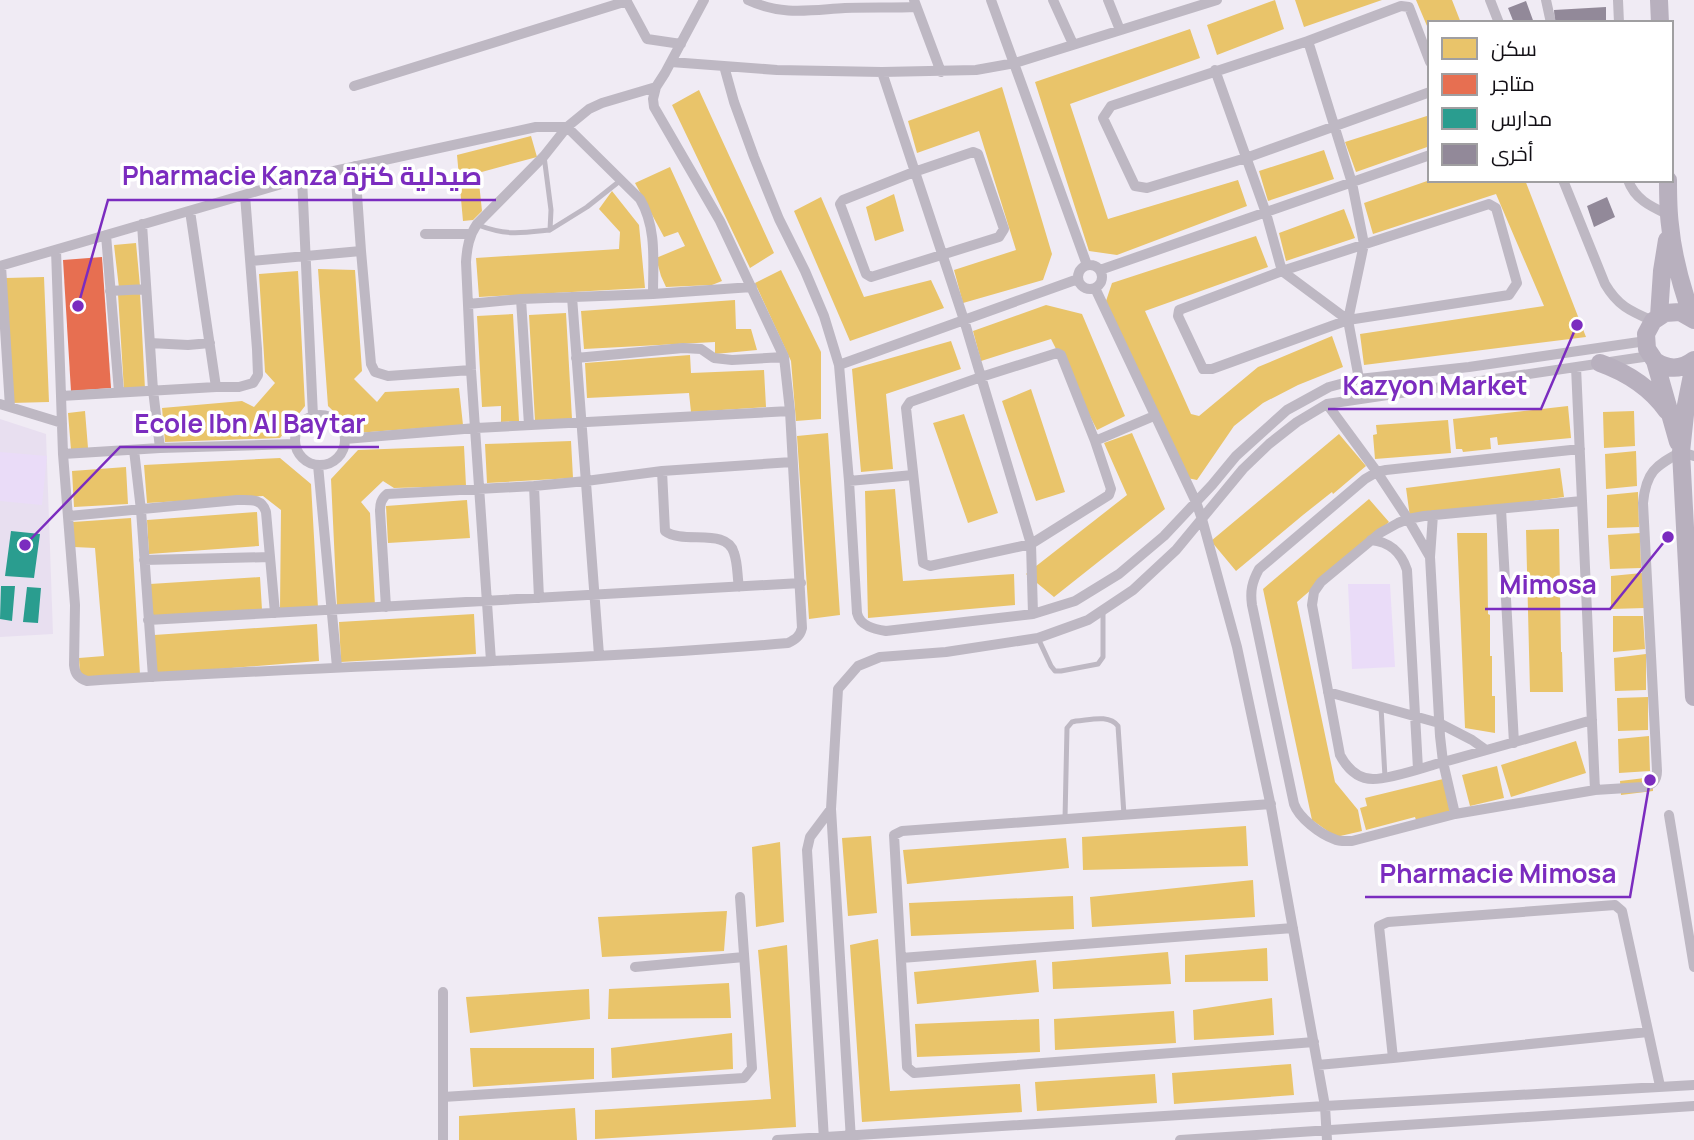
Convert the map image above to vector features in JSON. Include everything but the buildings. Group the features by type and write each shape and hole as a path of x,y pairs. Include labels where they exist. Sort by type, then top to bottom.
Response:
{"main road":[{"path":"1659,0 1660,21"},
{"path":"1668,182 1670,221 1678,273 1694,319"},
{"path":"1656,318 1670,221"},
{"path":"1688,454 1670,416 1650,353 1649,327 1656,318 1672,311 1694,319"},
{"path":"1650,353 1661,365 1676,368 1694,362"},
{"path":"1694,362 1686,405 1694,697"},
{"path":"1600,363 1618,369 1648,388 1670,416"}],"street":[{"path":"354,86 626,0 647,39 681,44"},
{"path":"56,250 63,454 75,605 74,665 75,674 80,679 87,681 491,661 788,643 796,639 802,628 785,357 720,221 654,107 656,87 704,0"},
{"path":"748,0 761,6 779,5 794,12 915,4 941,72"},
{"path":"991,0 1087,264"},
{"path":"1053,0 1073,44"},
{"path":"1108,0 1120,30"},
{"path":"671,62 778,71 976,70 1015,63 1217,0"},
{"path":"1490,0 1498,21"},
{"path":"1546,0 1551,21"},
{"path":"1618,0 1619,21"},
{"path":"1428,57 1409,7 1401,6 1308,41 1111,106 1103,118 1135,186 1147,188 1247,158 1428,94"},
{"path":"1308,41 1352,183 1364,244 1348,320 1359,379"},
{"path":"724,66 754,157 779,219 824,316 839,365 857,613 858,618 870,628 886,631 1033,614 1075,601 1119,574 1164,537 1236,456 1287,410 1328,387 1359,379 1469,367 1650,353"},
{"path":"1215,70 1266,213 1282,271 1348,320"},
{"path":"882,72 964,320 1031,544 1033,614"},
{"path":"491,661 471,370 467,250 474,229 544,156 567,127 596,105 656,87"},
{"path":"62,423 5,405 0,266 302,178 355,166 536,127 567,127 640,199 647,211 651,224 653,294"},
{"path":"973,152 978,154 1004,229 999,237 871,276 866,274 840,204 843,200 914,172 973,152"},
{"path":"1100,270 1428,156"},
{"path":"355,166 371,364 376,372 388,376 471,370"},
{"path":"302,178 313,416"},
{"path":"1564,182 1613,298 1626,309 1656,318"},
{"path":"1629,182 1638,197 1670,221"},
{"path":"61,396 239,387 253,383 258,375 245,195"},
{"path":"1489,204 1496,208 1517,284 1509,295 1348,320 1212,369 1203,369 1178,316 1179,310 1282,271 1489,204"},
{"path":"190,211 216,387"},
{"path":"142,224 159,448"},
{"path":"425,234 474,229"},
{"path":"106,235 119,393"},
{"path":"251,261 361,251"},
{"path":"1092,264 1100,270 1100,284 1095,288 1083,287 1078,279 1079,270 1092,264"},
{"path":"839,365 1078,279"},
{"path":"468,304 752,287"},
{"path":"1095,288 1202,519 1237,647 1271,804 1325,1106 1327,1135"},
{"path":"110,291 146,289"},
{"path":"572,297 599,655"},
{"path":"522,299 529,425"},
{"path":"150,343 210,343"},
{"path":"576,358 683,348 701,349 714,358 733,360 785,357"},
{"path":"1056,353 1061,355 1111,489 1109,495 1031,544 930,566 923,563 906,408 910,402 981,377 1056,353"},
{"path":"851,1137 831,809 838,689 858,666 880,657 946,652 1038,638 1088,620 1133,590 1176,550 1243,469 1269,444 1297,422 1327,404 1576,367 1650,353"},
{"path":"1576,367 1595,790"},
{"path":"1327,404 1377,472 1430,557"},
{"path":"345,439 475,428 790,411"},
{"path":"322,415 333,418 341,426 345,439 344,448 338,458 329,464 317,466 302,459 295,444 298,427 306,419 322,415"},
{"path":"1095,441 1154,416"},
{"path":"63,454 295,444"},
{"path":"1580,449 1377,472 1365,479 1259,569 1253,580 1252,606 1294,804 1306,821 1334,839 1352,841 1455,814 1595,790 1649,786 1657,777 1644,489 1650,475 1660,463 1688,454"},
{"path":"134,450 153,677"},
{"path":"386,607 380,503 387,494 534,486 662,471 792,462"},
{"path":"317,466 337,667"},
{"path":"662,471 665,531 680,537 714,538 729,545 734,551 739,587"},
{"path":"849,481 913,475"},
{"path":"534,486 538,598"},
{"path":"69,516 237,500 260,502 266,512 275,613"},
{"path":"1582,501 1408,519 1371,540 1321,582 1312,598 1312,612 1340,755 1345,765 1363,777 1374,779 1418,769 1592,720"},
{"path":"1501,509 1514,743"},
{"path":"1433,515 1430,557 1439,723 1443,762 1455,814"},
{"path":"1371,540 1387,544 1394,549 1407,570 1418,769"},
{"path":"144,560 270,557"},
{"path":"148,620 800,583"},
{"path":"1328,692 1439,723 1486,750"},
{"path":"1271,804 902,831 894,835 907,1067 914,1073 1314,1042"},
{"path":"824,1138 807,850 810,837 831,809"},
{"path":"1669,815 1694,967"},
{"path":"443,1097 744,1078 752,1068 740,897"},
{"path":"1393,1058 1379,926 1388,922 1615,905 1622,911 1660,1086"},
{"path":"901,958 1293,928"},
{"path":"635,967 744,957"},
{"path":"443,992 443,1140"},
{"path":"1318,1065 1648,1032"},
{"path":"776,1140 1694,1084"},
{"path":"1180,1140 1327,1135 1694,1106"}],"lane":[{"path":"544,156 551,210 550,230"},
{"path":"474,229 521,233 550,230 587,208 621,180"},
{"path":"1038,638 1055,671 1098,664 1103,657 1103,610"},
{"path":"1381,707 1385,777"},
{"path":"1065,819 1067,728 1076,721 1108,719 1116,722 1124,815"}],"shaded area":[{"path":"0,419 46,434 53,634 0,637"},
{"path":"0,452 47,456 42,505 0,501"},
{"path":"1348,584 1390,584 1395,667 1352,669"}],"place":[{"name":"Pharmacie Kanza صيدلية كنزة","path":"78,306"},
{"name":"Kazyon Market","path":"1577,325"},
{"name":"Mimosa","path":"1668,537"},
{"name":"Ecole Ibn Al Baytar","path":"25,545"},
{"name":"Pharmacie Mimosa","path":"1650,780"}]}
